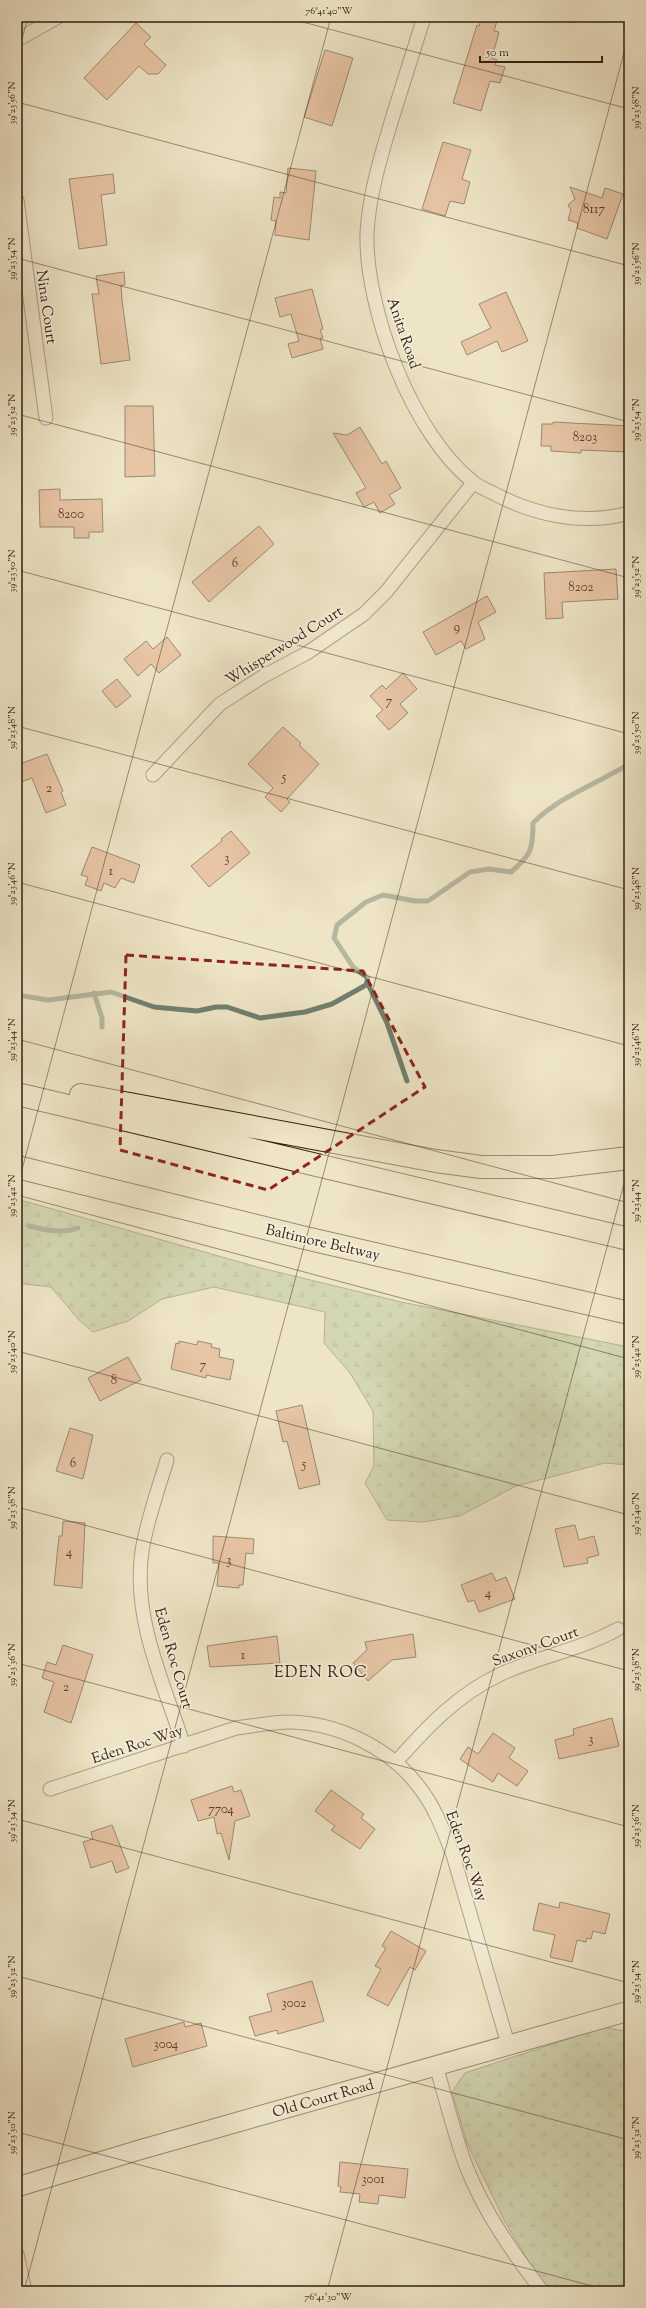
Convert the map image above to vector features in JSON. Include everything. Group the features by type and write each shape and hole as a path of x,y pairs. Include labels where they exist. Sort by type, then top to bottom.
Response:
{"highway":[{"path":"17,1083 436,1162 481,1166 553,1168 629,1158"},
{"path":"17,1094 629,1239"},
{"name":"Baltimore Beltway","path":"17,1167 302,1237 629,1313"}],"main road":[{"name":"Old Court Road","path":"17,2187 139,2150 436,2066 508,2044 629,2011"}],"street":[{"path":"17,40 58,17"},
{"name":"Anita Road","path":"424,17 376,172 367,233 369,274 376,310 391,352 412,402 440,448 474,483 507,500 534,511 566,517 597,518 629,513"},
{"name":"Nina Court","path":"17,200 46,418"},
{"name":"Whisperwood Court","path":"153,775 220,704 262,677 307,653 364,614 386,592 474,483"},
{"name":"Eden Roc Court","path":"167,1460 148,1524 142,1552 140,1583 143,1614 150,1644 184,1746"},
{"name":"Saxony Court","path":"396,1762 427,1727 450,1706 474,1688 500,1674 534,1661 593,1643 618,1629"},
{"name":"Eden Roc Way","path":"50,1789 236,1728 290,1722 315,1725 341,1732 368,1744 396,1762 419,1786 444,1831 453,1855 508,2044"},
{"path":"436,2066 466,2165 481,2197 496,2227 542,2291"},
{"path":"17,2254 25,2291"}],"highlighted area":[{"path":"126,955 363,971 425,1087 268,1190 120,1150"}],"green space":[{"path":"17,1199 261,1268 401,1302 629,1347 629,1465 605,1463 516,1486 460,1516 423,1522 387,1520 365,1483 374,1466 373,1411 350,1373 324,1343 325,1312 214,1287 162,1299 128,1321 93,1332 79,1320 51,1287 17,1283"},
{"path":"604,2027 629,2032 629,2291 550,2291 543,2285 505,2222 467,2143 452,2092 465,2073"}],"building":[{"path":"482,17 498,17 494,31 499,32 492,58 497,60 495,65 505,67 500,83 490,81 481,111 453,103 477,25 479,26"},
{"path":"136,23 151,37 144,44 166,65 158,74 148,74 139,66 107,100 84,78"},
{"path":"325,50 353,58 332,126 304,117"},
{"path":"443,142 471,150 462,179 470,182 464,204 450,201 445,216 422,209"},
{"path":"288,168 316,171 309,240 275,235 276,221 271,220 274,197 280,198 280,192 286,193"},
{"path":"113,174 115,193 101,195 107,245 79,249 69,179"},
{"path":"570,187 602,198 605,188 623,194 607,239 577,228 578,223 568,220 571,210 568,205 575,199"},
{"path":"124,272 125,285 121,285 122,300 130,360 101,364 92,294 99,294 96,276"},
{"path":"312,289 323,329 320,330 323,338 320,339 323,349 292,358 288,344 299,341 291,314 280,317 275,298"},
{"path":"506,292 528,341 502,352 497,341 467,355 461,342 491,328 479,304"},
{"path":"125,406 153,406 155,476 125,477"},
{"path":"553,422 629,426 629,452 581,450 581,453 551,451 551,446 541,446 542,424 553,424"},
{"path":"360,427 382,464 386,461 401,488 389,495 395,504 380,513 374,502 364,507 356,493 366,488 333,433 347,435"},
{"path":"60,489 60,500 102,499 103,532 89,532 89,538 74,538 74,527 40,527 39,490"},
{"path":"259,526 274,544 209,602 192,582"},
{"path":"616,569 618,599 562,602 563,618 546,619 544,573"},
{"path":"487,596 496,612 478,622 485,639 466,649 461,641 436,655 423,632"},
{"path":"167,637 181,655 159,673 151,664 138,676 124,659 146,641 153,649"},
{"path":"403,673 417,689 400,704 408,713 389,730 376,716 383,710 370,696 382,685 386,689"},
{"path":"117,679 131,696 116,708 102,691"},
{"path":"283,727 301,743 299,745 319,764 287,799 290,802 281,812 265,797 273,788 248,764"},
{"path":"47,754 63,791 61,792 66,805 46,813 32,778 21,782 17,765"},
{"path":"231,831 250,853 209,887 191,866 222,841 221,839"},
{"path":"92,847 140,865 134,883 121,878 115,888 104,883 101,891 85,885 88,877 81,875"},
{"path":"179,1341 197,1345 198,1341 212,1344 211,1347 220,1349 219,1357 234,1360 230,1380 206,1375 206,1378 171,1369 176,1343 179,1344"},
{"path":"128,1357 141,1380 100,1401 88,1378"},
{"path":"302,1405 320,1484 299,1489 287,1441 283,1442 276,1411"},
{"path":"70,1428 93,1435 83,1479 56,1471"},
{"path":"63,1521 85,1523 82,1588 54,1585 59,1536 62,1536"},
{"path":"575,1525 579,1540 594,1536 599,1555 587,1558 588,1563 564,1567 555,1529"},
{"path":"213,1536 254,1539 253,1554 246,1553 243,1585 239,1585 239,1588 217,1586 219,1563 213,1563"},
{"path":"492,1573 496,1581 506,1577 515,1599 479,1612 474,1600 468,1602 461,1585"},
{"path":"413,1634 416,1657 392,1660 368,1681 353,1663 367,1650 365,1642"},
{"path":"277,1636 280,1663 210,1667 207,1646"},
{"path":"63,1645 93,1655 71,1723 44,1712 54,1682 42,1678 47,1662 56,1665"},
{"path":"612,1718 619,1746 559,1759 555,1740 574,1735 573,1729"},
{"path":"493,1733 515,1748 509,1758 528,1771 517,1786 498,1773 493,1782 460,1759 468,1747 478,1754"},
{"path":"232,1786 234,1792 241,1790 250,1816 235,1821 229,1860 221,1833 217,1834 214,1817 198,1821 191,1800"},
{"path":"331,1790 364,1814 361,1818 375,1829 360,1849 331,1830 335,1826 315,1811"},
{"path":"112,1825 129,1868 116,1873 112,1861 91,1868 83,1842 93,1839 91,1832"},
{"path":"560,1902 610,1914 605,1934 593,1931 591,1939 587,1938 586,1942 577,1940 572,1962 550,1957 555,1935 533,1930 539,1903 559,1908"},
{"path":"391,1931 426,1951 415,1970 410,1967 388,2006 367,1995 381,1969 375,1966 386,1948 382,1946"},
{"path":"312,1981 324,2021 278,2034 277,2030 255,2036 249,2017 272,2011 267,1994"},
{"path":"184,2022 185,2027 201,2023 207,2046 133,2067 125,2039"},
{"path":"340,2162 408,2169 405,2198 379,2195 378,2204 359,2202 360,2194 340,2192 341,2187 338,2186"}],"waterway":[{"path":"17,995 48,1000 111,992 154,1007 197,1011 216,1007 227,1007 260,1018 305,1012 332,1004 366,985 368,978 353,967 334,938 337,925 366,902 383,895 415,901 428,901 470,872 489,869 511,872 523,861 530,851 533,823 555,805 629,764"},
{"path":"367,982 387,1023 407,1081"},
{"path":"94,993 102,1018 102,1027"},
{"path":"29,1226 60,1231 78,1228"}],"district":[{"name":"EDEN ROC","path":"321,1671"}]}
